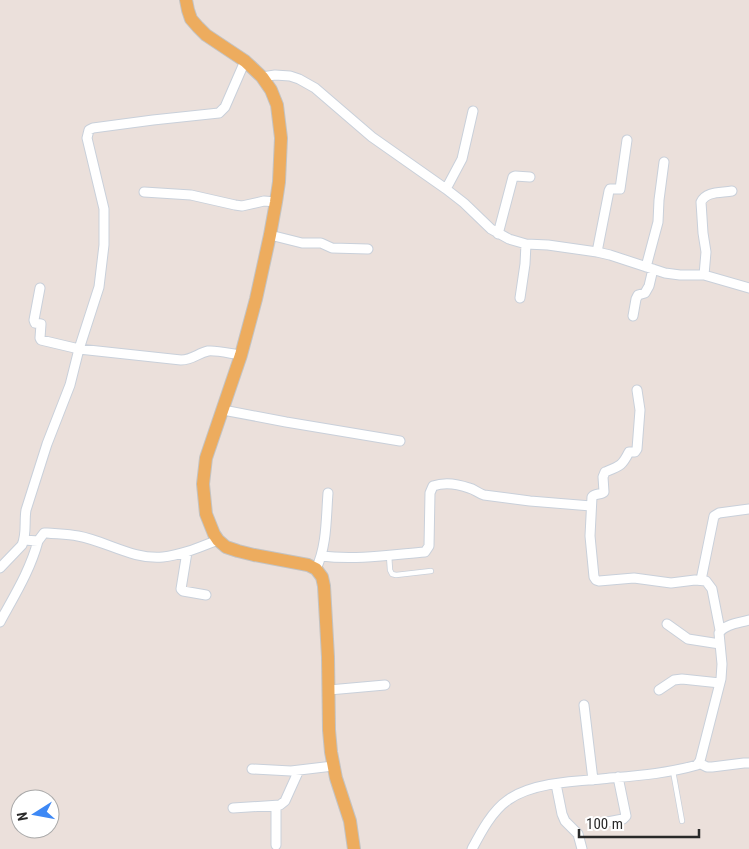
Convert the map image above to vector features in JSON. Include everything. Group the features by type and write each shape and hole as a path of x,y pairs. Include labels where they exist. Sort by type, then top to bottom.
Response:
{"main road":[{"path":"186,0 191,18 198,27 206,35 245,61 262,77 271,90 277,105 281,138 276,202 254,309 241,355 206,458 204,484 206,514 218,540 226,547 254,556 308,565 316,569 322,577 329,690 329,730 333,766 350,821 354,849"}],"street":[{"path":"0,568 22,545 24,540 26,510 70,385 78,349 99,287 104,245 104,209 87,138 89,130 144,121 219,113 224,107 245,61"},
{"path":"262,77 275,75 290,76 315,88 372,137 446,189 491,229 509,239 526,244 597,252 680,276 704,275 749,288"},
{"path":"446,189 462,159 472,111"},
{"path":"597,252 609,191 610,189 620,189 627,140"},
{"path":"633,316 636,298 648,289 658,222 664,162"},
{"path":"498,234 513,177 530,177"},
{"path":"704,275 706,252 703,233 703,198 709,194 732,191"},
{"path":"144,192 191,195 235,206 264,201 276,202"},
{"path":"270,235 302,243 321,243 332,248 368,249"},
{"path":"520,298 526,244"},
{"path":"40,288 34,320 41,324 40,339 78,349 188,360 210,351 241,355"},
{"path":"637,390 640,410 637,449 635,452 629,452 625,462 605,472 604,492 592,496 590,536 594,577 599,581 634,578 670,583 701,580 706,581 712,589 720,630 722,664 720,683 699,764"},
{"path":"223,410 400,441"},
{"path":"321,556 340,558 425,552 429,546 430,493 432,487 442,483 472,488 484,495 591,506"},
{"path":"316,569 323,544 328,493"},
{"path":"701,580 714,516 718,513 749,509"},
{"path":"0,622 27,573 38,542 44,534 78,536 139,556 148,557 163,557 187,552 218,540"},
{"path":"24,540 38,542"},
{"path":"187,552 181,589 183,591 206,594"},
{"path":"720,630 724,627 749,620"},
{"path":"667,624 688,639 720,644"},
{"path":"659,690 674,680 682,679 720,683"},
{"path":"329,690 385,685"},
{"path":"584,705 593,780"},
{"path":"472,849 488,820 508,799 542,786 673,771 699,764 712,768 749,763"},
{"path":"252,769 280,771 333,766"},
{"path":"233,808 280,805 285,801 299,770"},
{"path":"598,824 623,819 626,816 618,777"},
{"path":"556,784 562,814 565,821 578,834 582,849"},
{"path":"276,806 276,845"}],"lane":[{"path":"390,555 390,570 392,574 432,571"},
{"path":"673,771 682,821"}]}
